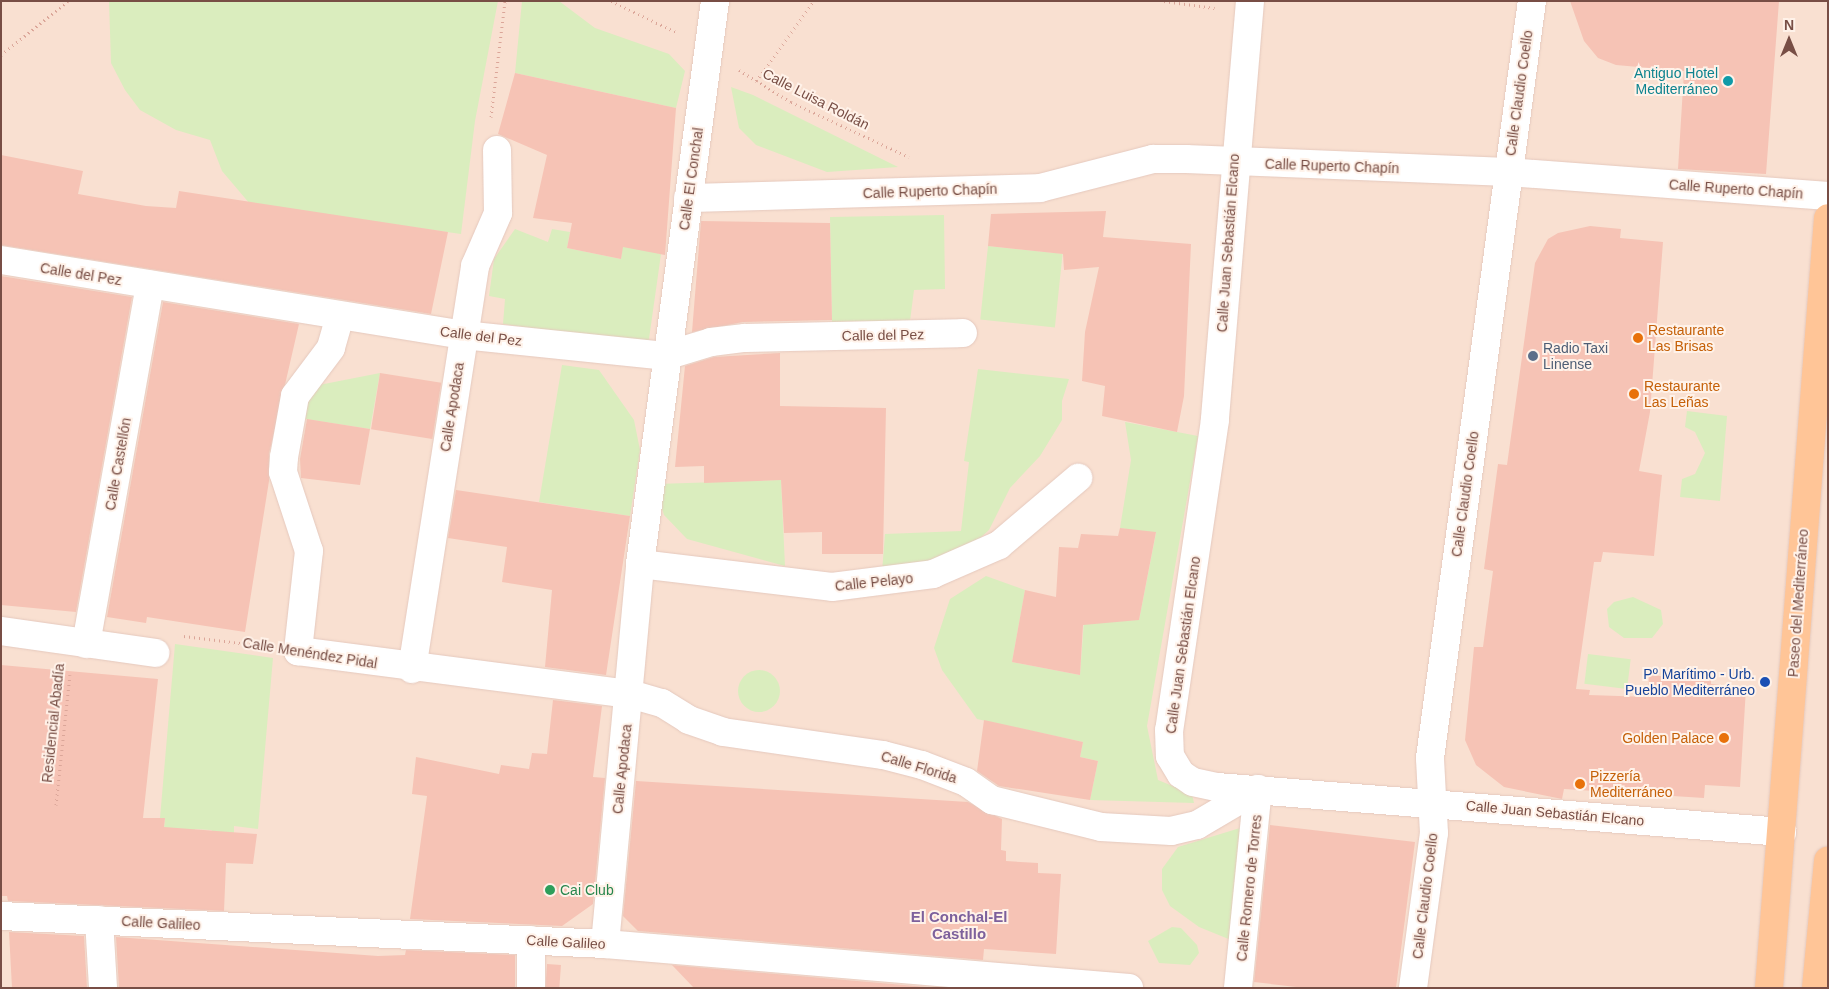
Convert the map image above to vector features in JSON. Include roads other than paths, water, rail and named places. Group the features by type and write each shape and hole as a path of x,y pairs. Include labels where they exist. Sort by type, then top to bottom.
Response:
{"main road":[{"name":"Paseo del Mediterráneo","path":"1769,988 1828,218"},
{"path":"1816,988 1828,861"}],"street":[{"name":"Calle El Conchal","path":"665,356 715,1"},
{"name":"Calle Claudio Coello","path":"1413,988 1434,834 1430,758 1532,1"},
{"name":"Calle Juan Sebastián Elcano","path":"1249,7 1234,162 1215,420 1169,730 1170,756 1181,774 1193,782 1258,789 1782,832"},
{"name":"Calle Apodaca","path":"412,669 463,335 478,251 498,213 497,150"},
{"name":"Calle Ruperto Chapín","path":"688,198 1040,188 1153,160 1508,172 1828,196"},
{"name":"Calle del Pez","path":"1,260 463,335 665,356 711,342 744,338 963,333"},
{"name":"Calle Castellón","path":"80,643 150,285"},
{"name":"Calle Menéndez Pidal","path":"340,316 331,348 295,396 284,457 283,472 309,550 298,651 412,669 630,694"},
{"name":"Calle Apodaca","path":"605,944 630,694 640,564 665,356"},
{"name":"Calle Pelayo","path":"640,564 832,587 933,574 999,545 1078,478"},
{"path":"1,631 156,653"},
{"name":"Calle Florida","path":"630,694 662,703 689,720 723,732 883,755 922,765 966,782 992,800 1101,827 1171,831 1197,825 1258,789"},
{"name":"Calle Romero de Torres","path":"1238,988 1258,789"},
{"name":"Calle Galileo","path":"1,916 605,944 957,980 1129,988"},
{"path":"99,920 103,988"},
{"path":"531,940 531,988"}],"place":[{"name":"Antiguo Hotel Mediterráneo","path":"1728,81"},
{"name":"Restaurante Las Brisas","path":"1638,338"},
{"name":"Radio Taxi Linense","path":"1533,356"},
{"name":"Restaurante Las Leñas","path":"1634,394"},
{"name":"Pº Marítimo - Urb. Pueblo Mediterráneo","path":"1765,682"},
{"name":"Golden Palace","path":"1724,738"},
{"name":"Pizzería Mediterráneo","path":"1580,784"},
{"name":"Cai Club","path":"550,890"}],"district":[{"name":"El Conchal-El Castillo","path":"959,924"}]}
